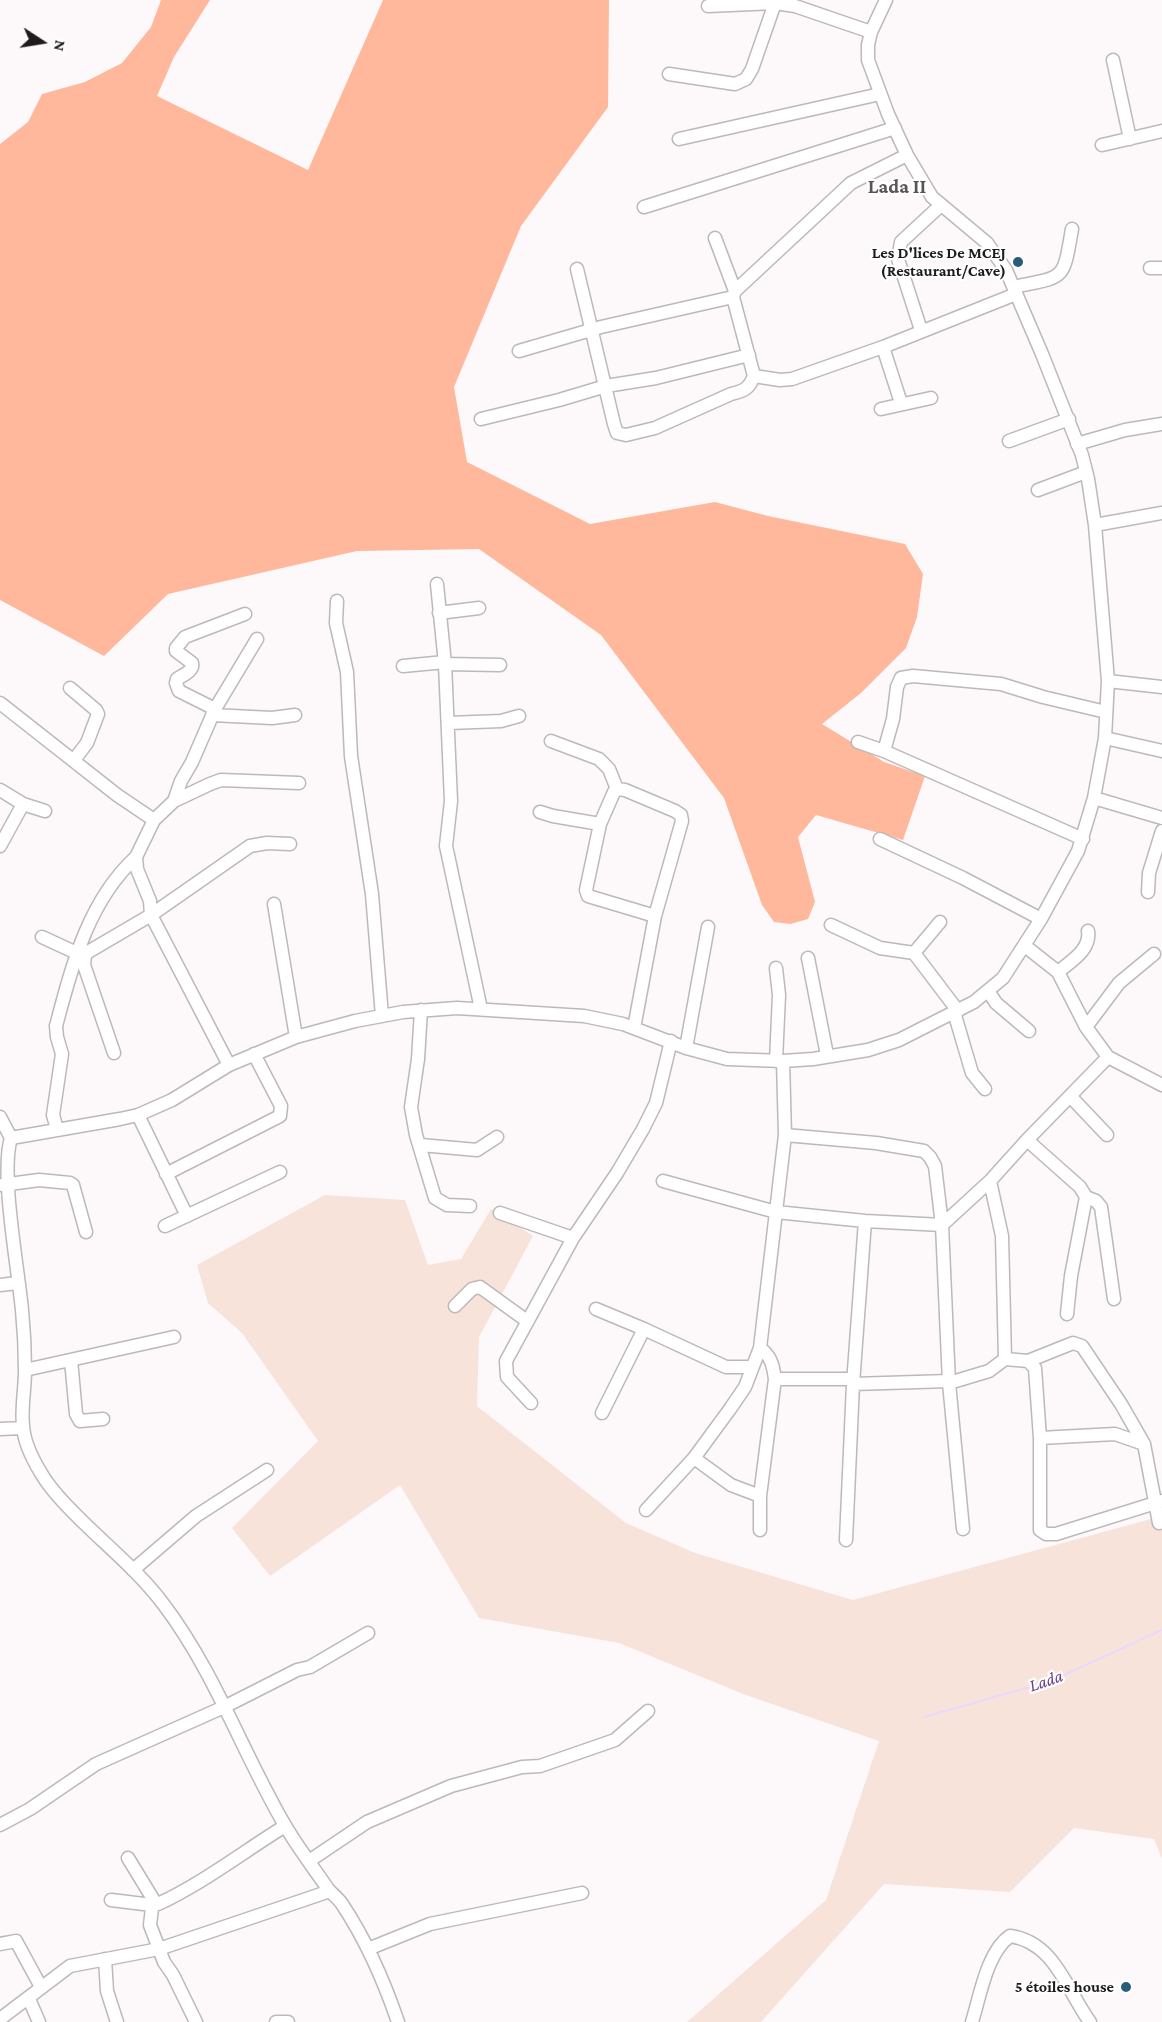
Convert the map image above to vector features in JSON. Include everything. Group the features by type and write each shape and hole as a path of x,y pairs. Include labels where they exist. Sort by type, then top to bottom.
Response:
{"street":[{"path":"398,2022 368,1949 341,1902 330,1891 285,1826 190,1643 164,1605 133,1570 58,1496 42,1475 32,1456 23,1428 25,1370 22,1307 2,1204 4,1147 11,1138 138,1115 172,1100 229,1065 254,1054 296,1037 382,1016 421,1010 481,1009 584,1016 634,1028 727,1059 780,1061 868,1050 898,1040 974,1002 1004,978 1041,919 1083,839 1094,798 1105,738 1108,681 1095,525 1086,472 1069,419 1006,270 987,243 932,197 907,155 880,94 868,60 868,45 871,32 886,0"},
{"path":"708,6 775,3 795,6 871,32"},
{"path":"669,74 735,84 746,79 752,69 775,3"},
{"path":"1113,60 1130,140"},
{"path":"679,139 880,94"},
{"path":"644,207 895,128"},
{"path":"1102,145 1162,131"},
{"path":"519,351 593,329 734,294 850,183 907,155"},
{"path":"921,330 898,259 899,250 901,242 941,205"},
{"path":"754,376 780,380 792,379 883,347 1015,290 1053,279 1065,266 1072,230"},
{"path":"577,268 614,424 617,433 626,435 655,428 731,394 744,391 750,386 754,376 734,294 715,238"},
{"path":"883,347 901,403"},
{"path":"481,419 606,386 656,378 749,355"},
{"path":"881,409 931,398"},
{"path":"1009,441 1069,419"},
{"path":"1077,444 1125,430 1162,424"},
{"path":"1038,490 1086,472"},
{"path":"1095,525 1162,513"},
{"path":"437,584 445,663 452,801 446,846 481,1009"},
{"path":"337,601 336,623 347,672 351,756 372,894 382,1016"},
{"path":"439,613 479,608"},
{"path":"245,614 185,637 176,651 193,665 192,669 177,679 177,687 179,691 213,712 272,718 295,714"},
{"path":"174,801 213,712 257,639"},
{"path":"403,666 445,663 500,665"},
{"path":"885,751 897,687 902,678 913,676 1001,684 1106,712"},
{"path":"1108,681 1162,687"},
{"path":"70,688 98,714 87,743 74,760"},
{"path":"0,703 117,795 154,820"},
{"path":"449,723 501,721 519,716"},
{"path":"1105,738 1162,751"},
{"path":"551,741 599,759 609,769 617,789"},
{"path":"858,742 885,751 1083,839"},
{"path":"57,1130 53,1115 62,1054 56,1026 94,913 124,868 136,857 154,820 174,801 221,780 299,783"},
{"path":"617,789 625,790 675,811 681,815 682,821 655,916 634,1028"},
{"path":"617,789 600,824 586,884 588,896 655,916"},
{"path":"0,790 23,804 45,811"},
{"path":"1094,798 1162,818"},
{"path":"0,846 23,804"},
{"path":"540,812 600,824"},
{"path":"1148,892 1149,873 1162,831"},
{"path":"880,839 963,878 1041,919"},
{"path":"80,955 151,915 250,846 267,843 290,844"},
{"path":"136,857 137,869 150,902 151,915 229,1065"},
{"path":"274,904 296,1037"},
{"path":"914,953 940,922"},
{"path":"831,925 880,948 914,953 956,1011 972,1073 985,1089"},
{"path":"686,1047 708,927"},
{"path":"1058,972 1086,947 1089,938 1088,931"},
{"path":"42,937 80,955 114,1053"},
{"path":"1025,946 1058,972 1086,1027 1108,1057 1162,1085"},
{"path":"1086,1027 1119,983 1154,954"},
{"path":"808,958 827,1055"},
{"path":"646,1510 694,1458 744,1387 760,1348 785,1135 776,968"},
{"path":"988,991 996,1004 1029,1031"},
{"path":"421,1010 418,1059 411,1107 416,1136 421,1145 435,1198 447,1205 470,1206"},
{"path":"531,1403 507,1377 506,1361 573,1239 617,1173 656,1102 671,1041"},
{"path":"166,1174 280,1116 281,1106 254,1054"},
{"path":"663,1181 776,1212 942,1226 990,1181 1108,1057"},
{"path":"1070,1096 1107,1136"},
{"path":"138,1115 187,1216"},
{"path":"0,1118 11,1138"},
{"path":"785,1135 876,1143 924,1151 935,1166 942,1226 949,1382 963,1529"},
{"path":"421,1145 477,1150 497,1137"},
{"path":"1027,1140 1080,1187 1086,1197 1101,1207 1114,1299"},
{"path":"165,1226 280,1172"},
{"path":"2,1185 39,1180 70,1183 73,1185 86,1232"},
{"path":"990,1181 1002,1236 1005,1359"},
{"path":"1067,1314 1071,1276 1086,1197"},
{"path":"500,1213 573,1239"},
{"path":"846,1540 853,1382 865,1221"},
{"path":"0,1285 17,1283"},
{"path":"455,1306 472,1289 480,1287 527,1321"},
{"path":"596,1309 726,1367 751,1367"},
{"path":"602,1413 644,1329"},
{"path":"25,1370 174,1336"},
{"path":"775,1378 853,1382 949,1382 989,1371 1005,1359 1028,1361 1073,1343 1082,1346 1121,1404 1144,1444 1158,1502 1159,1522"},
{"path":"760,1348 768,1354 775,1378 760,1496 760,1530"},
{"path":"70,1360 76,1414 80,1421 104,1419"},
{"path":"1028,1361 1035,1368 1040,1438 1040,1530 1046,1534 1056,1534 1158,1502"},
{"path":"0,1429 23,1428"},
{"path":"1040,1438 1115,1434 1144,1444"},
{"path":"694,1458 731,1485 760,1496"},
{"path":"133,1570 196,1516 267,1470"},
{"path":"0,1825 30,1809 96,1764 224,1707 297,1670 310,1667 368,1633"},
{"path":"309,1861 367,1822 451,1786 522,1767 540,1766 615,1740 648,1711"},
{"path":"111,1900 152,1905 184,1892 235,1856 285,1826"},
{"path":"129,1858 153,1899 150,1925 164,1962 173,1975 196,2022"},
{"path":"0,2019 70,1966 159,1949 330,1891"},
{"path":"368,1949 430,1924 582,1893"},
{"path":"972,2022 995,1954 1001,1942 1010,1936 1020,1937 1048,1956 1063,1975 1090,2022"},
{"path":"0,1944 16,1941 41,1987"},
{"path":"105,1959 108,1991 117,2022"},
{"path":"29,1999 39,2022"},
{"path":"276,2022 288,2022"}],"shaded area":[{"path":"161,0 210,0 174,57 157,96 308,170 383,0 609,0 608,107 521,226 454,387 467,462 590,524 715,502 768,516 905,544 923,574 917,617 906,648 861,693 822,724 884,762 925,776 903,840 816,815 798,837 815,902 808,919 790,924 774,922 762,905 724,798 601,635 479,549 357,551 168,594 104,656 0,600 0,144 28,122 42,94 85,82 122,63 151,27"},
{"path":"325,1195 405,1200 428,1265 461,1259 491,1209 533,1236 479,1337 477,1406 626,1523 695,1553 853,1600 1162,1516 1162,1859 1154,1839 1074,1828 1010,1892 884,1884 761,2022 687,2022 826,1900 879,1741 743,1694 619,1643 479,1618 400,1485 270,1576 232,1528 318,1441 242,1333 208,1303 197,1265"}],"waterway":[{"name":"Lada","path":"924,1717 1051,1681 1162,1630"}],"place":[{"name":"Les D'lices De MCEJ (Restaurant/Cave)","path":"1018,262"},
{"name":"5 étoiles house","path":"1126,1987"}],"district":[{"name":"Lada II","path":"897,187"}]}
